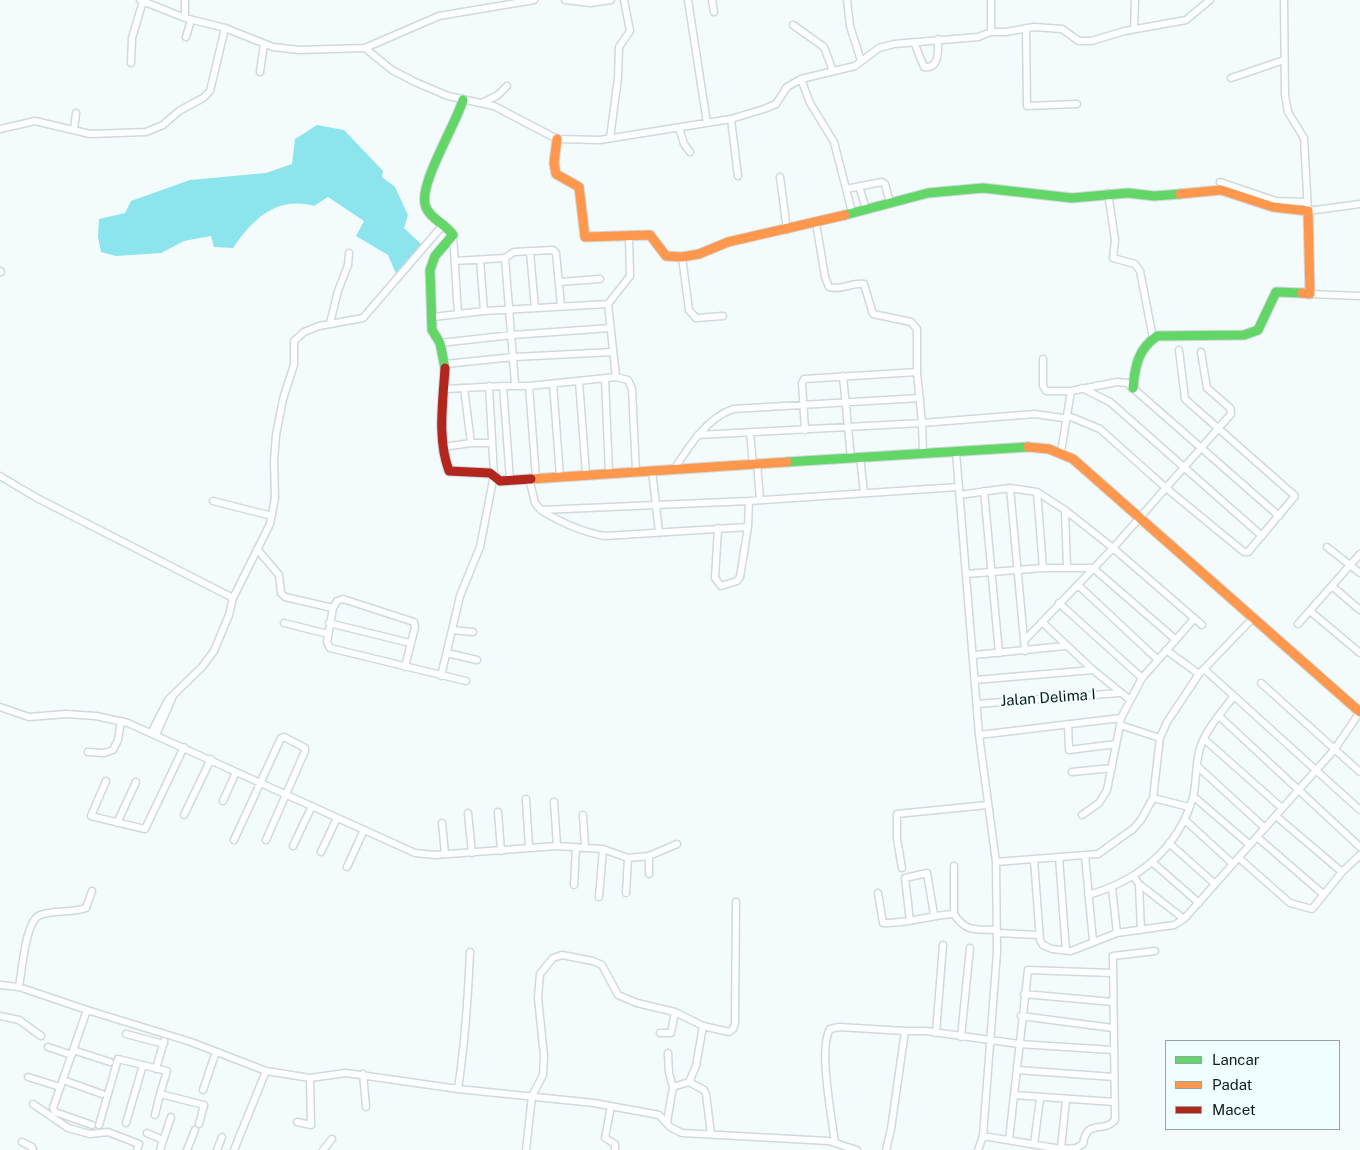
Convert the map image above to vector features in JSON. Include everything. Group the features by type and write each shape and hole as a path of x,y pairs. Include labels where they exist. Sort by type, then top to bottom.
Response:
{"street":[{"path":"131,62 132,38 142,0 188,19 226,28 264,44 299,50 365,48 439,16 534,0"},
{"path":"185,0 188,19 186,37"},
{"path":"484,0 485,9"},
{"path":"565,0 591,3 611,0"},
{"path":"610,138 617,87 618,47 630,31 624,0"},
{"path":"688,0 707,123"},
{"path":"712,0 714,12"},
{"path":"847,0 850,26 861,61"},
{"path":"991,0 991,32"},
{"path":"1134,29 1135,0"},
{"path":"365,48 392,70 415,82 463,100 494,106 558,139 610,138 731,119 772,106 787,86 801,79 855,66 884,46 978,37 991,32 1006,32 1026,28 1062,29 1076,39 1086,41 1134,29 1186,20 1210,0"},
{"path":"1284,0 1284,60 1287,108 1302,132 1305,144 1310,294"},
{"path":"793,24 824,47 833,71"},
{"path":"0,129 35,121 99,134 146,132 159,127 179,111 203,98 210,91 226,28"},
{"path":"1026,28 1027,106 1077,104"},
{"path":"914,42 924,67 929,68 937,61 938,40"},
{"path":"260,72 264,44"},
{"path":"1231,78 1284,60"},
{"path":"801,79 810,103 834,142 852,212"},
{"path":"482,103 498,95 507,86"},
{"path":"458,314 453,235 451,230 443,225 427,207 424,195 425,187 456,125 463,100"},
{"path":"74,130 76,113"},
{"path":"731,119 738,176"},
{"path":"679,128 684,144 690,152"},
{"path":"558,139 555,170 559,178 579,187 585,237 650,235 656,240 666,256 682,257 699,254 728,242 816,223 866,208 942,190 983,188 1064,198 1108,194 1154,196 1221,190 1273,207 1360,204"},
{"path":"780,177 787,230"},
{"path":"846,189 883,182 890,202"},
{"path":"1220,182 1276,201 1308,206"},
{"path":"859,186 866,208"},
{"path":"1108,194 1115,240 1113,258 1135,264 1140,271 1153,338"},
{"path":"816,223 827,284 830,288 838,289 864,284 873,314 911,322 916,329 923,454"},
{"path":"154,734 165,704 202,667 214,651 230,615 233,598 272,516 276,435 283,399 294,365 294,341 304,332 330,322 356,321 368,314 443,225"},
{"path":"453,235 438,252 430,267 432,330 440,343 445,364 445,389 442,405 443,447 446,467 452,473 481,472 494,475 500,481 636,470 1038,447 1061,452 1073,459 1140,517 1360,711 1334,750 1184,920 1174,925 1117,933 1092,941 1082,947 1066,951 1043,945 1039,935 1034,860"},
{"path":"616,377 608,304 630,276 629,236"},
{"path":"455,261 505,258 514,252 555,251 561,306"},
{"path":"530,252 535,308"},
{"path":"330,322 338,291 348,265 349,254"},
{"path":"682,257 689,310 692,316 696,318 723,316"},
{"path":"505,258 515,384"},
{"path":"480,260 484,311"},
{"path":"559,282 600,279"},
{"path":"1134,388 1138,357 1153,338 1157,336 1244,335 1253,333 1258,330 1276,292 1360,296"},
{"path":"433,317 484,311 608,304"},
{"path":"440,343 512,335 610,328"},
{"path":"698,435 922,423 1035,414 1071,417 1096,426 1166,488 1244,552 1250,551 1294,499 1294,494 1218,430 1185,399 1179,350"},
{"path":"445,364 514,357 613,352"},
{"path":"1024,641 1093,568 1114,549 1218,430 1231,411 1207,388 1201,352"},
{"path":"1043,359 1044,389 1071,391 1122,382 1134,388 1201,450 1279,516"},
{"path":"805,430 802,383 804,379 917,372"},
{"path":"843,376 848,427 864,493"},
{"path":"445,389 515,384 529,386 616,377 628,380 632,390 636,470"},
{"path":"605,379 609,473"},
{"path":"579,381 586,474"},
{"path":"553,384 560,476"},
{"path":"441,676 460,596 480,547 494,475 489,386"},
{"path":"503,386 510,480"},
{"path":"529,386 532,478 535,502 541,510 562,523 592,534 605,536 748,527"},
{"path":"464,388 471,443"},
{"path":"1082,388 1110,402 1262,536"},
{"path":"1061,452 1071,391"},
{"path":"675,468 698,435 726,412 733,409 920,398"},
{"path":"750,433 760,500"},
{"path":"443,447 471,443 492,444"},
{"path":"956,452 979,735 996,862 997,952 983,1136 978,1150"},
{"path":"652,470 658,506 659,534"},
{"path":"0,476 37,498 233,598"},
{"path":"541,510 658,506 958,487"},
{"path":"959,495 1010,488 1037,492 1065,510 1114,549 1202,625"},
{"path":"1010,488 1025,651"},
{"path":"984,491 999,653"},
{"path":"1037,492 1043,568"},
{"path":"213,501 272,516"},
{"path":"718,528 715,578 721,586 737,581 740,577 748,527 748,501"},
{"path":"1065,510 1067,567"},
{"path":"1327,547 1360,573"},
{"path":"257,549 280,575 281,593 285,597 333,608"},
{"path":"1298,624 1360,554"},
{"path":"966,574 1043,568 1093,568 1175,638"},
{"path":"1078,585 1157,659"},
{"path":"1332,586 1360,610"},
{"path":"405,667 415,627 414,622 410,619 344,599 338,602 333,608 328,634 327,642 330,648 405,667 441,676 466,681"},
{"path":"1059,604 1142,678"},
{"path":"1310,611 1360,653"},
{"path":"996,862 1098,854 1122,839 1141,820 1153,798 1160,738 1168,722 1202,671 1254,617"},
{"path":"1082,814 1105,795 1120,722 1129,699 1157,659 1194,619"},
{"path":"1042,622 1092,670 1129,699"},
{"path":"284,623 328,634"},
{"path":"330,624 410,643"},
{"path":"452,630 472,632"},
{"path":"974,655 1065,646"},
{"path":"1166,650 1202,671 1234,696 1360,810"},
{"path":"447,653 476,660"},
{"path":"975,680 1092,670"},
{"path":"1261,682 1360,772"},
{"name":"Jalan Delima I","path":"977,704 1119,692"},
{"path":"1088,895 1112,888 1133,876 1152,862 1170,843 1185,820 1193,796 1197,766 1204,739 1234,696"},
{"path":"0,707 29,717 66,714 104,716 121,721 184,746 236,772 415,853 472,853 557,846 603,849 628,858 649,856 677,844"},
{"path":"1220,716 1360,847"},
{"path":"88,752 104,753 113,750 118,740 121,721"},
{"path":"979,735 1068,724 1120,722 1160,738"},
{"path":"1068,724 1069,750 1116,744"},
{"path":"234,840 284,737 305,749 266,840"},
{"path":"1204,739 1282,808"},
{"path":"106,781 91,815 145,829 184,746"},
{"path":"184,815 210,759"},
{"path":"1197,766 1265,828"},
{"path":"1072,772 1112,768"},
{"path":"223,801 236,772"},
{"path":"117,823 136,782"},
{"path":"1193,796 1250,845"},
{"path":"1153,798 1189,807"},
{"path":"526,799 528,847"},
{"path":"554,802 557,846"},
{"path":"902,868 896,830 897,814 987,805"},
{"path":"293,846 312,806"},
{"path":"468,812 472,853"},
{"path":"498,812 501,851"},
{"path":"583,815 585,847"},
{"path":"1276,816 1342,872"},
{"path":"321,852 337,818"},
{"path":"1185,820 1233,864"},
{"path":"442,823 445,854"},
{"path":"347,867 364,830"},
{"path":"1257,837 1323,894"},
{"path":"1170,843 1215,884"},
{"path":"574,884 576,847"},
{"path":"599,897 603,849"},
{"path":"1239,858 1290,903 1312,909 1342,872 1360,855"},
{"path":"649,856 649,874"},
{"path":"1085,856 1092,941"},
{"path":"1059,857 1066,951"},
{"path":"626,893 628,858"},
{"path":"1152,862 1199,903"},
{"path":"954,866 954,914 960,924 971,929 997,933 1039,935"},
{"path":"910,921 905,878 927,873 934,914"},
{"path":"1133,876 1139,884 1184,920"},
{"path":"1139,884 1141,930"},
{"path":"1112,888 1117,933"},
{"path":"19,988 28,932 33,920 40,915 86,908 92,891"},
{"path":"878,893 883,923 910,921 934,914 954,914"},
{"path":"526,1150 532,1096 543,1075 544,1056 538,998 540,974 553,958 562,955 593,961 602,965 618,995 637,1003 675,1012 703,1026 729,1032 733,1030 735,1023 736,902"},
{"path":"936,1034 943,945"},
{"path":"961,1037 970,948"},
{"path":"983,1136 1062,1149 1076,1148 1083,1144 1084,1134 1089,1129 1111,1124 1115,1120 1112,973 1114,956 1155,951"},
{"path":"458,1088 466,1038 465,1011 470,952"},
{"path":"1009,1140 1021,1016 1028,970 1031,968 1112,973"},
{"path":"0,985 19,988 166,1035 266,1072 310,1078 346,1073 363,1074 458,1088 611,1106 659,1116 678,1132 835,1143 857,1150"},
{"path":"1024,994 1113,1002"},
{"path":"87,1010 54,1112 92,1125"},
{"path":"660,1033 671,1034 675,1012"},
{"path":"0,1016 18,1020 42,1036"},
{"path":"1021,1016 1113,1028"},
{"path":"689,1082 694,1071 703,1026"},
{"path":"835,1143 825,1052 826,1035 830,1029 839,1027 905,1031 1019,1044 1113,1050"},
{"path":"886,1150 891,1129 905,1031"},
{"path":"126,1034 164,1044"},
{"path":"156,1069 166,1035"},
{"path":"48,1047 110,1062"},
{"path":"203,1090 216,1052"},
{"path":"667,1122 673,1087 669,1073 668,1053"},
{"path":"99,1126 118,1059 167,1072 155,1114"},
{"path":"126,1123 142,1065"},
{"path":"1016,1070 1114,1077"},
{"path":"234,1150 266,1072"},
{"path":"363,1074 366,1107"},
{"path":"28,1077 102,1094"},
{"path":"297,1122 311,1124 310,1078"},
{"path":"673,1087 689,1082 704,1090 711,1134"},
{"path":"160,1094 204,1105 187,1150"},
{"path":"1014,1095 1040,1099 1115,1102"},
{"path":"1034,1144 1040,1099"},
{"path":"1062,1149 1066,1100"},
{"path":"32,1104 68,1128 90,1134 108,1132 139,1144 137,1150"},
{"path":"611,1106 605,1138 614,1144 615,1150"},
{"path":"168,1150 160,1149 171,1118"},
{"path":"148,1133 163,1140"},
{"path":"217,1150 222,1137"},
{"path":"323,1150 332,1140"},
{"path":"22,1142 32,1147 33,1150"}],"water":[{"path":"317,125 344,130 383,171 382,177 395,187 408,215 404,228 422,245 397,276 388,255 356,236 364,221 328,197 314,206 288,204 267,212 257,219 233,248 214,247 211,236 184,241 161,253 116,256 101,252 98,237 99,219 125,213 131,201 190,180 266,173 292,164 295,139"}],"traffic: fast":[{"path":"445,368 440,343 432,330 430,270 435,256 453,235 427,209 425,194 433,168 463,100"},
{"path":"845,215 928,193 983,188 1072,198 1128,193 1154,196 1180,194"},
{"path":"1133,388 1135,372 1142,352 1157,336 1244,335 1258,330 1276,292 1302,293"},
{"path":"787,462 1028,447"}],"traffic: slow":[{"path":"557,139 554,163 556,174 579,187 585,237 650,235 666,256 682,257 699,254 728,242 845,215"},
{"path":"1180,194 1221,190 1273,207 1308,211 1310,294 1302,293"},
{"path":"1028,447 1049,449 1073,459 1360,712"},
{"path":"531,479 787,462"}],"traffic: jam":[{"path":"445,368 442,433 445,459 449,471 490,473 500,481 531,479"}]}
